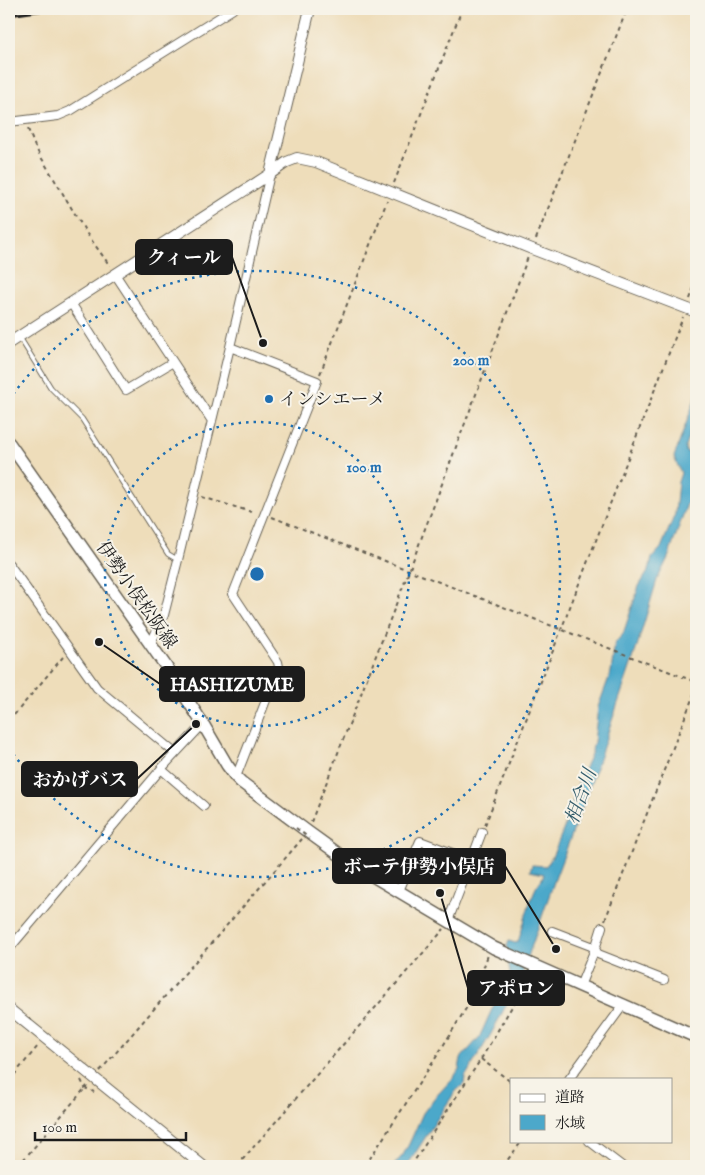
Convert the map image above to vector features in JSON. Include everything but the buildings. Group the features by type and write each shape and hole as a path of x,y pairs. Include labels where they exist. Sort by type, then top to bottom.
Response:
{"main road":[{"name":"伊勢小俣松阪線","path":"9,443 150,645 236,777 308,835 493,947 696,1037"}],"street":[{"path":"9,122 58,116 70,111 233,9"},
{"path":"150,645 164,615 178,560 310,9"},
{"path":"9,343 71,303 114,272 287,162 297,158 316,162 532,249 696,312"},
{"path":"114,272 212,421"},
{"path":"71,303 126,390 173,362"},
{"path":"230,347 317,380 233,594 278,662 279,668 236,777"},
{"path":"9,564 97,688 175,753"},
{"path":"9,949 160,769 203,724"},
{"path":"160,769 204,806"},
{"path":"448,921 482,832"},
{"path":"399,891 420,841 471,860"},
{"path":"580,986 602,927"},
{"path":"552,931 591,946 598,954 664,980"},
{"path":"570,1078 624,1004"},
{"path":"9,1009 203,1166"},
{"path":"590,1142 622,1166"}],"lane":[{"path":"18,336 51,388 82,420 168,554 178,560"}],"path":[{"path":"317,380 462,9"},
{"path":"18,1166 308,835 551,199 628,9"},
{"path":"24,120 35,147 87,234 114,272"},
{"path":"482,832 696,282"},
{"path":"194,494 265,515 696,682"},
{"path":"9,721 70,650"},
{"path":"602,927 696,689"},
{"path":"296,828 308,835"},
{"path":"237,1166 446,926 448,921"},
{"path":"365,1166 473,997 493,947"},
{"path":"411,1166 480,1060 524,988 534,966"},
{"path":"9,1081 38,1047"},
{"path":"480,1060 510,1081"},
{"path":"503,1166 521,1142"}],"water":[{"name":"相合川","path":"696,396 696,413 685,447 686,452 696,452 696,478 668,558 657,580 635,653 586,797 521,977 491,1034 465,1077 464,1084 456,1091 407,1166 393,1166 403,1155 423,1113 454,1077 459,1069 461,1058 479,1038 510,975 507,946 509,941 518,942 535,890 544,874 530,871 532,865 546,866 552,857 564,828 579,781 591,754 598,707 611,672 615,643 623,634 639,586 649,570 652,558 661,548 675,514 678,482 681,473 674,457"}],"railway":[{"path":"9,15 52,9"}],"place":[{"name":"クィール","path":"263,343"},
{"name":"インシエーメ","path":"269,399"},
{"name":"HASHIZUME","path":"99,642"},
{"name":"おかげバス","path":"196,724"},
{"name":"アポロン","path":"440,893"},
{"name":"ボーテ伊勢小俣店","path":"556,949"}]}
